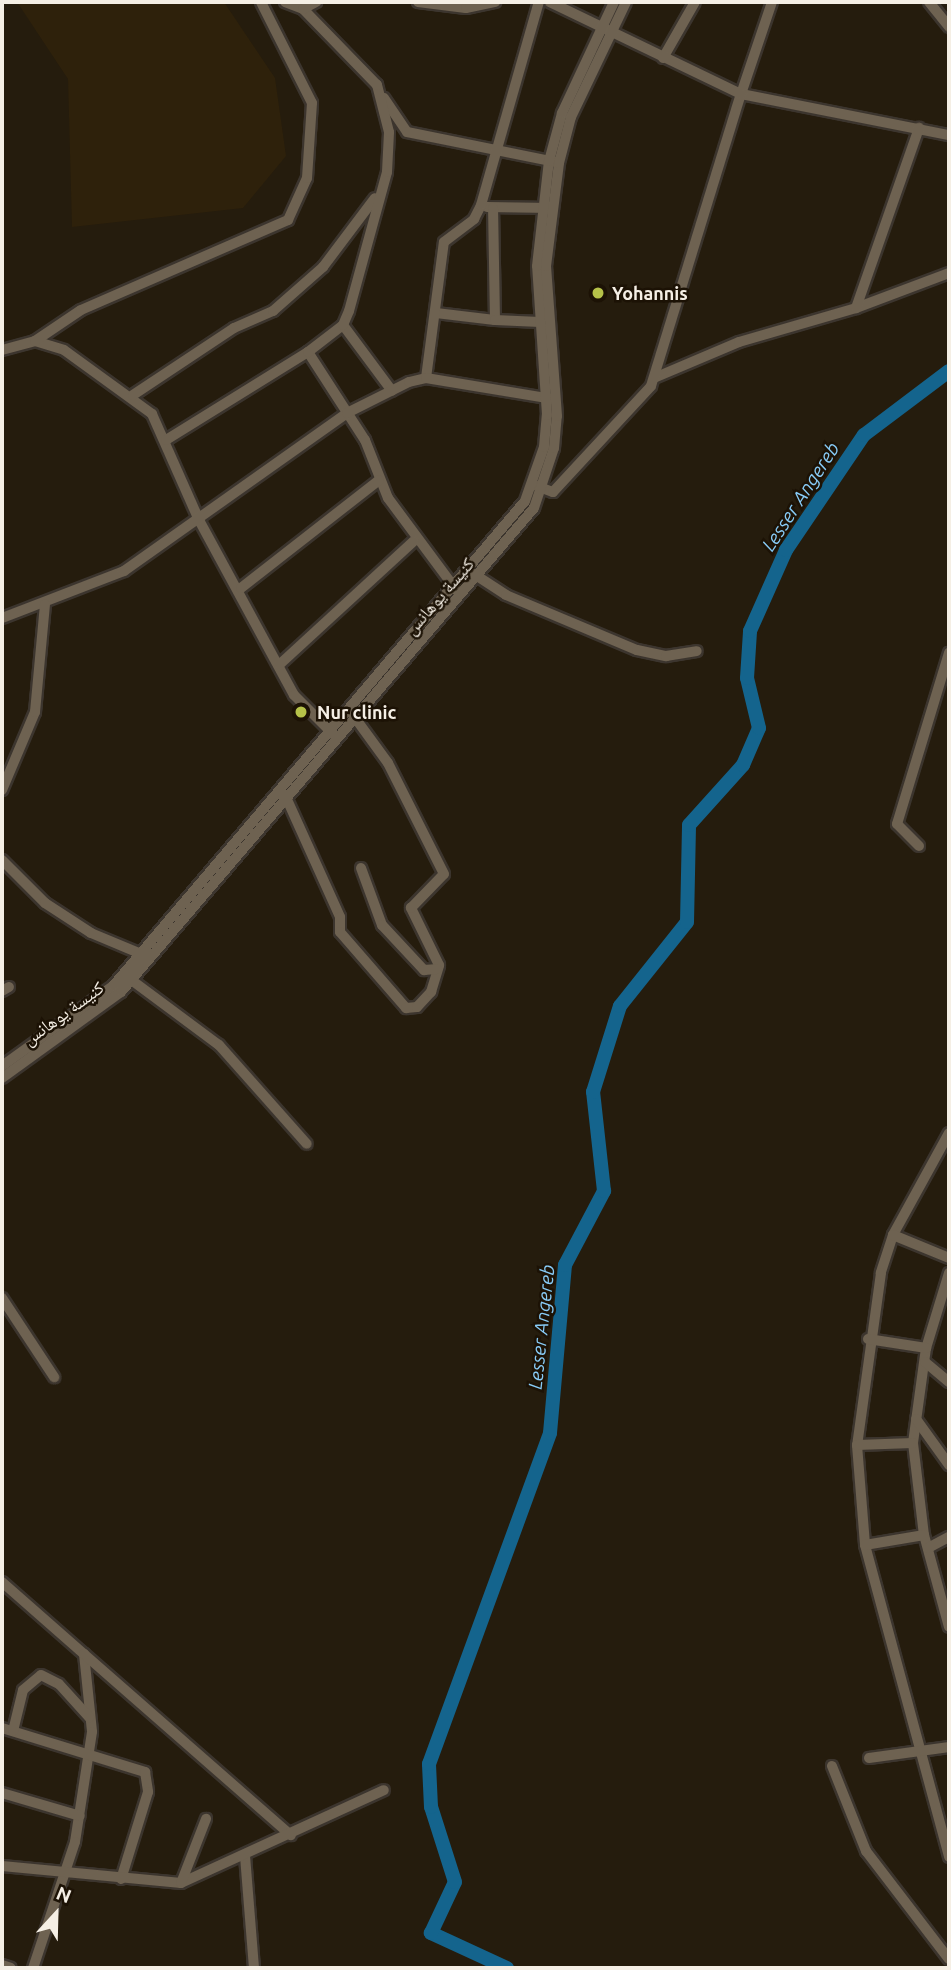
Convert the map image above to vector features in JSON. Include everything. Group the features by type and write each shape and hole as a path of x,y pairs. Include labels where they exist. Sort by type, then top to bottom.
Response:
{"street":[{"path":"2,350 35,341 81,310 288,220 307,178 312,103 261,2"},
{"path":"285,2 303,9 357,60 407,132 554,162"},
{"path":"303,9 316,2"},
{"path":"418,2 466,8 495,2"},
{"path":"426,378 444,242 474,219 481,205 539,2"},
{"path":"550,2 612,35 741,94 949,135"},
{"path":"552,399 546,299 549,207 554,162 582,81 614,2"},
{"path":"582,81 612,35 626,2"},
{"path":"663,58 695,2"},
{"path":"537,486 553,492 654,378 772,2"},
{"path":"929,2 949,27"},
{"path":"166,440 308,352 343,325 375,198 387,172 383,96"},
{"path":"856,308 919,128"},
{"path":"133,394 234,328 273,311 323,267 375,198"},
{"path":"481,205 493,208 549,207"},
{"path":"549,207 537,265 540,322 552,399"},
{"path":"493,208 495,320"},
{"path":"654,378 739,342 856,308 949,273"},
{"path":"436,313 540,322"},
{"path":"343,325 392,391"},
{"path":"35,341 64,350 133,394 166,440 200,520 241,588 294,695 335,737"},
{"path":"308,352 347,413 379,480 414,541 458,591"},
{"path":"2,618 45,604 124,571 200,520 347,413 392,391 426,378 552,399"},
{"name":"كنيسة يوهانس","path":"2,1078 100,1012 474,574 537,486 552,399"},
{"path":"241,588 379,480"},
{"path":"279,665 414,541"},
{"path":"474,574 506,595 654,655 697,651"},
{"path":"2,790 35,712 45,604"},
{"path":"919,846 897,824 949,653"},
{"path":"284,795 340,917 340,932 406,1008 425,1000 437,968 411,908 444,874 388,763 353,715"},
{"path":"2,860 7,872 57,911 146,956"},
{"path":"361,868 382,925 424,970 437,968"},
{"path":"2,1066 94,1004 127,978 212,1038 269,1094 307,1144"},
{"path":"949,1133 893,1236 868,1339 857,1445 865,1545 949,1857"},
{"path":"939,1148 949,1157"},
{"path":"893,1236 949,1258"},
{"path":"949,1273 926,1348 914,1443 924,1535 949,1624"},
{"path":"2,1298 54,1377"},
{"path":"868,1339 926,1348"},
{"path":"925,1362 949,1382"},
{"path":"916,1419 949,1465"},
{"path":"857,1445 914,1443"},
{"path":"865,1545 924,1535"},
{"path":"928,1548 949,1537"},
{"path":"2,1582 291,1835"},
{"path":"33,1968 80,1816 92,1755 84,1654"},
{"path":"90,1719 70,1693 41,1675 23,1690 7,1730 92,1755 148,1778 121,1879"},
{"path":"869,1758 949,1747"},
{"path":"832,1766 866,1851 949,1959"},
{"path":"2,1866 181,1883 246,1856 384,1790"},
{"path":"2,1793 80,1816"},
{"path":"181,1883 206,1819"},
{"path":"246,1856 254,1968"},
{"path":"2,1965 11,1968"}],"shaded area":[{"path":"17,2 224,2 275,78 286,156 243,208 72,227 68,79"}],"waterway":[{"name":"Lesser Angereb","path":"507,1968 431,1933 455,1882 431,1807 429,1764 550,1433 565,1265 604,1191 593,1092 620,1006 687,922 689,825 743,765 759,728 747,678 750,631 786,550 864,435 949,371"}],"place":[{"name":"Yohannis","path":"598,293"},
{"name":"Nur clinic","path":"301,712"}]}
